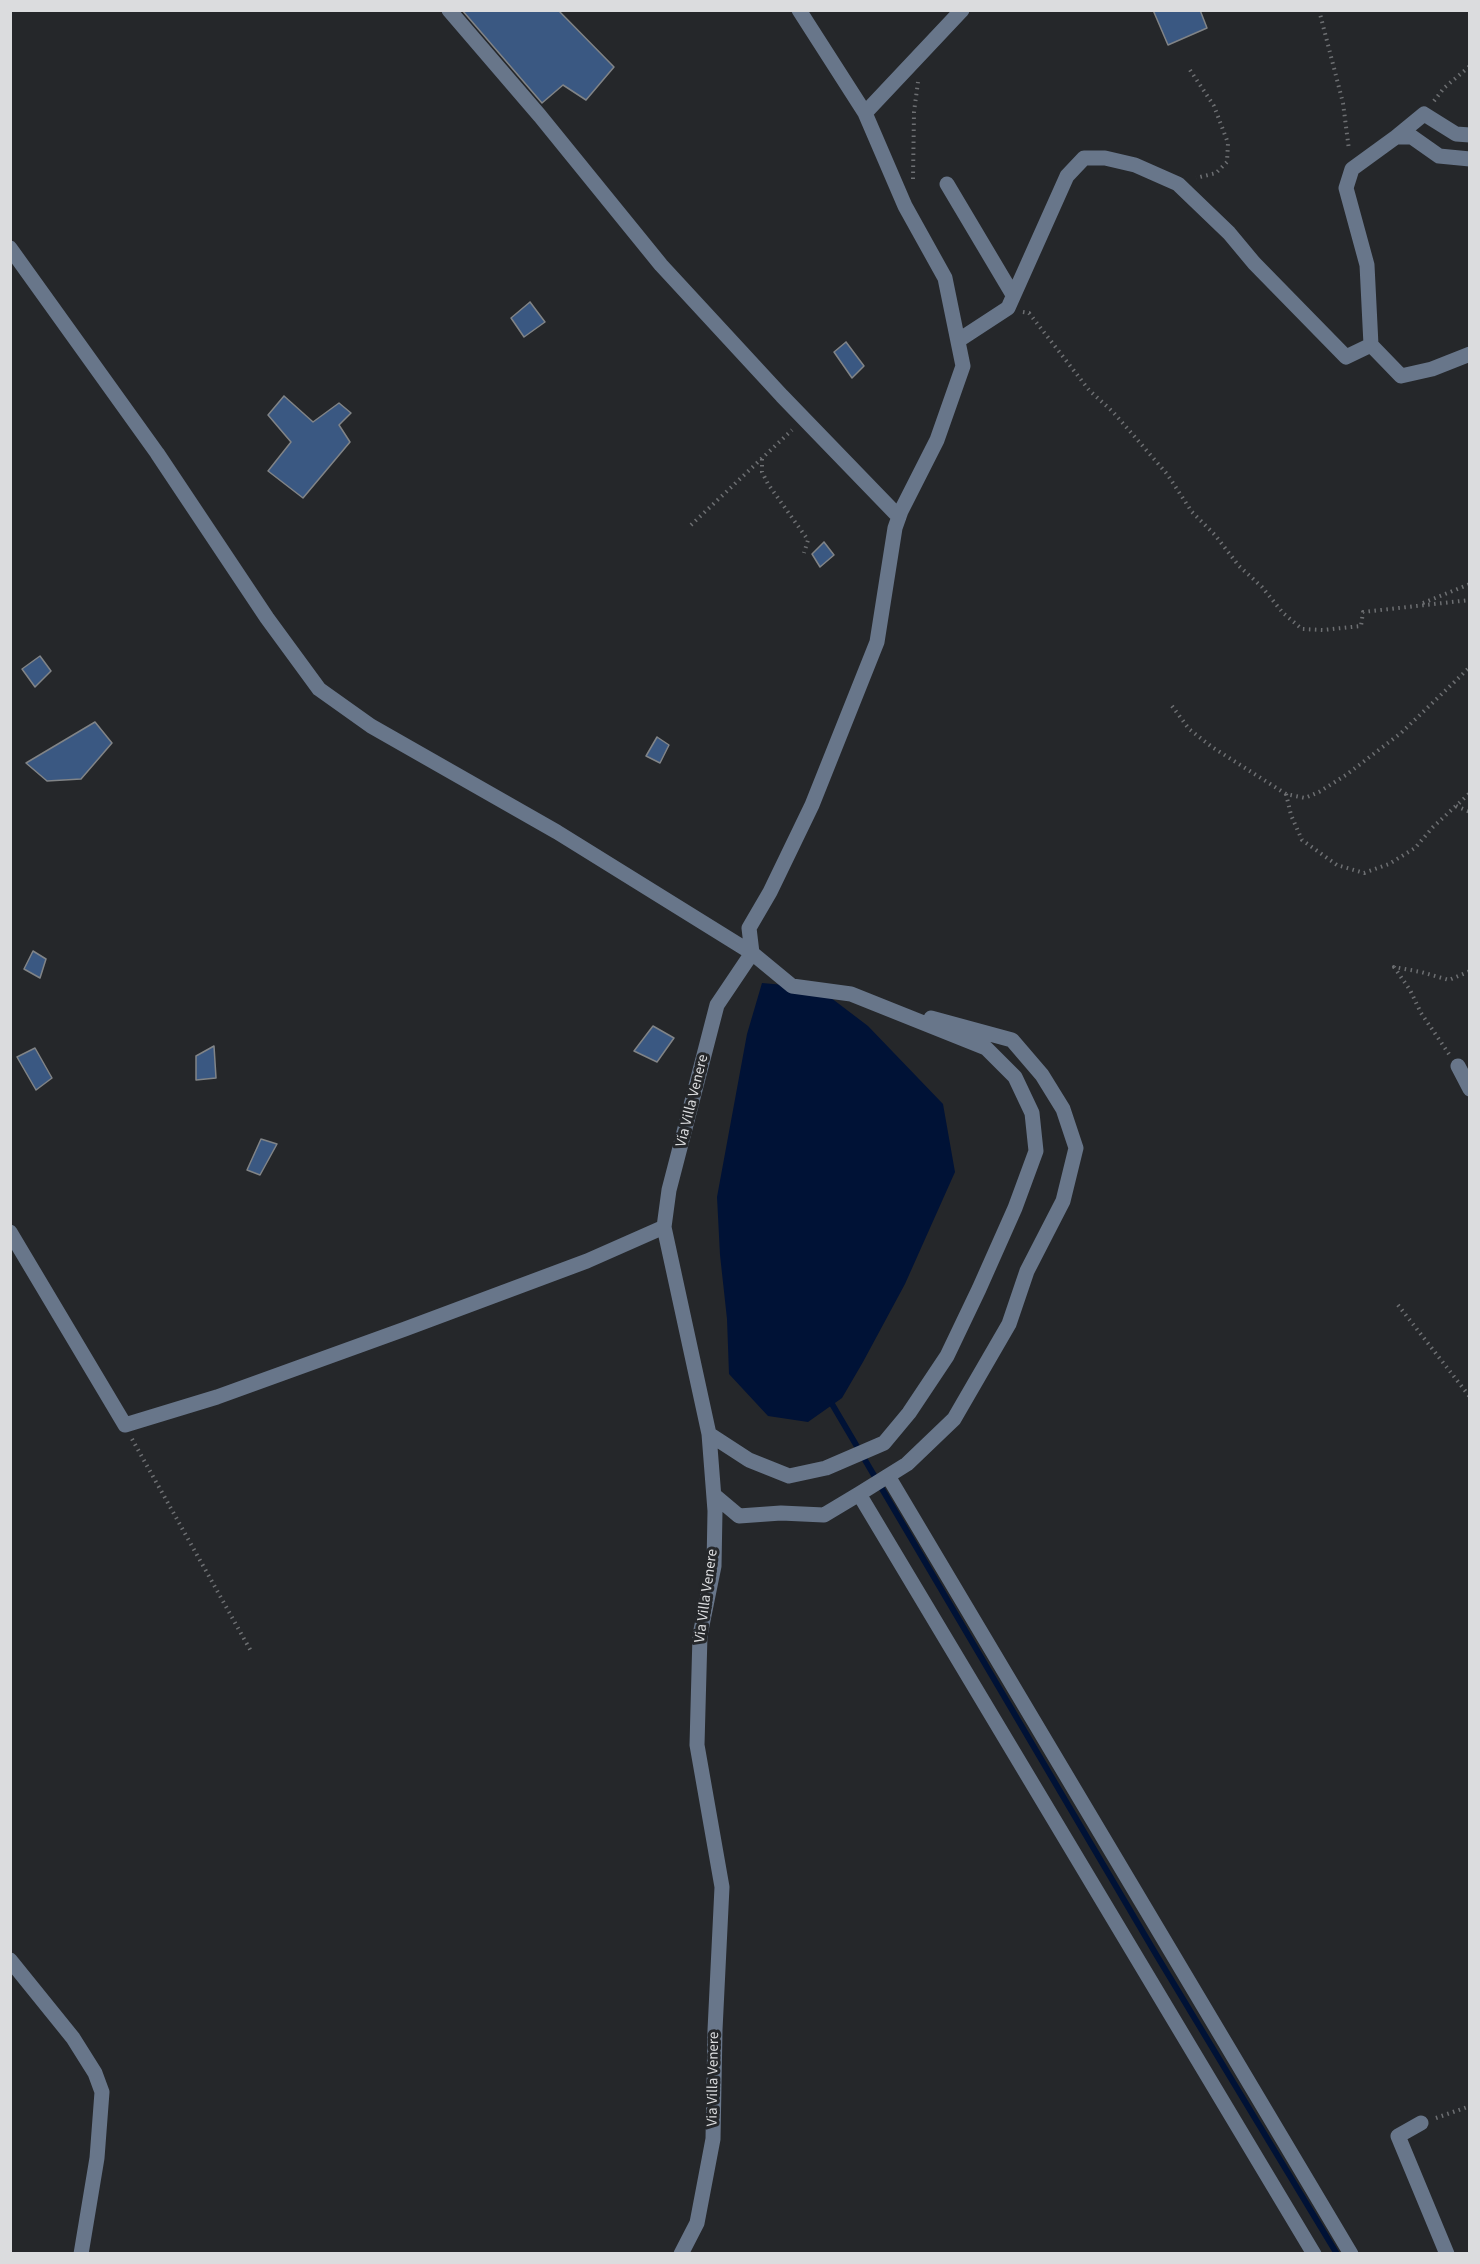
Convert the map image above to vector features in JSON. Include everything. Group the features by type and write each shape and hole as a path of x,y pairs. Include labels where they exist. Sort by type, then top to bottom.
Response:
{"street":[{"path":"449,10 540,116 661,266 803,419 899,517"},
{"path":"752,953 748,928 770,892 812,805 877,642 895,528 937,440 963,366 945,278 905,206 865,113 799,10"},
{"path":"865,113 962,10"},
{"path":"1470,135 1456,134 1424,114 1352,169 1346,188 1367,265 1371,345 1401,376 1432,369 1470,354"},
{"path":"1396,137 1412,137 1439,156 1470,159"},
{"path":"959,340 1011,302 1067,176 1084,158 1105,158 1135,165 1178,184 1229,232 1254,263 1346,357 1371,345"},
{"path":"947,184 1011,302"},
{"path":"10,248 153,447 267,618 320,689 370,726 557,832 752,953 792,986 851,994 896,1011 986,1048 1015,1077 1032,1113 1036,1151 1015,1208 946,1356 909,1413 884,1443 826,1468 789,1476 749,1460 709,1434"},
{"name":"Via Villa Venere","path":"681,2253 698,2223 713,2139 715,2030 722,1887 697,1745 700,1635 714,1566 714,1495 709,1434 664,1227 669,1190 717,1005 752,953"},
{"path":"714,1495 739,1516 781,1513 824,1515 907,1464 954,1419 972,1391 1009,1324 1028,1271 1063,1201 1076,1148 1063,1109 1042,1075 1012,1040 960,1024 896,1011"},
{"path":"1458,1066 1470,1089"},
{"path":"10,1232 125,1425 217,1397 405,1329 586,1261 664,1227"},
{"path":"887,1476 1351,2253"},
{"path":"865,1491 1314,2253"},
{"path":"10,1960 73,2038 95,2073 102,2092 97,2158 81,2253"},
{"path":"1421,2123 1398,2136 1447,2253"}],"path":[{"path":"1318,10 1343,103 1352,169"},
{"path":"1424,114 1444,88 1470,66"},
{"path":"1178,184 1216,173 1227,162 1228,142 1223,125 1214,106 1190,70"},
{"path":"912,186 914,112 918,76"},
{"path":"1011,302 1029,313 1089,390 1113,412 1160,467 1192,512 1215,535 1239,566 1262,587 1283,613 1302,629 1323,630 1361,626 1363,612 1470,600"},
{"path":"691,525 803,419"},
{"path":"762,458 762,472 768,484 808,540 804,553"},
{"path":"1417,605 1470,584"},
{"path":"1172,706 1189,729 1212,747 1286,794 1305,798 1346,775 1401,733 1470,667"},
{"path":"1286,794 1291,815 1302,840 1337,865 1364,873 1389,864 1415,848 1433,827 1470,793"},
{"path":"1456,806 1470,812"},
{"path":"1458,1066 1421,1013 1410,990 1394,967 1449,980 1470,971"},
{"path":"1398,1305 1470,1397"},
{"path":"125,1425 252,1653"},
{"path":"1421,2123 1470,2106"}],"water":[{"path":"762,983 818,988 868,1026 943,1104 955,1172 905,1284 842,1398 808,1422 768,1416 729,1374 717,1197 747,1034"}],"building":[{"path":"462,10 558,10 614,67 586,100 563,85 542,103"},
{"path":"1153,10 1200,10 1207,28 1168,45"},
{"path":"530,302 545,322 524,337 511,318"},
{"path":"846,342 864,366 852,378 834,352"},
{"path":"284,396 313,422 339,403 351,413 339,425 350,442 303,498 268,471 291,442 268,415"},
{"path":"824,542 834,555 820,567 812,554"},
{"path":"40,656 51,671 35,687 22,669"},
{"path":"95,722 112,743 81,779 47,781 26,763"},
{"path":"657,737 669,745 660,763 646,756"},
{"path":"33,951 46,959 40,978 24,969"},
{"path":"653,1026 674,1038 657,1062 634,1051"},
{"path":"214,1046 216,1078 196,1080 196,1056"},
{"path":"35,1048 52,1078 36,1090 17,1057"},
{"path":"261,1139 277,1144 260,1175 247,1170"}],"waterway":[{"path":"832,1404 1157,1956 1337,2254"}]}
